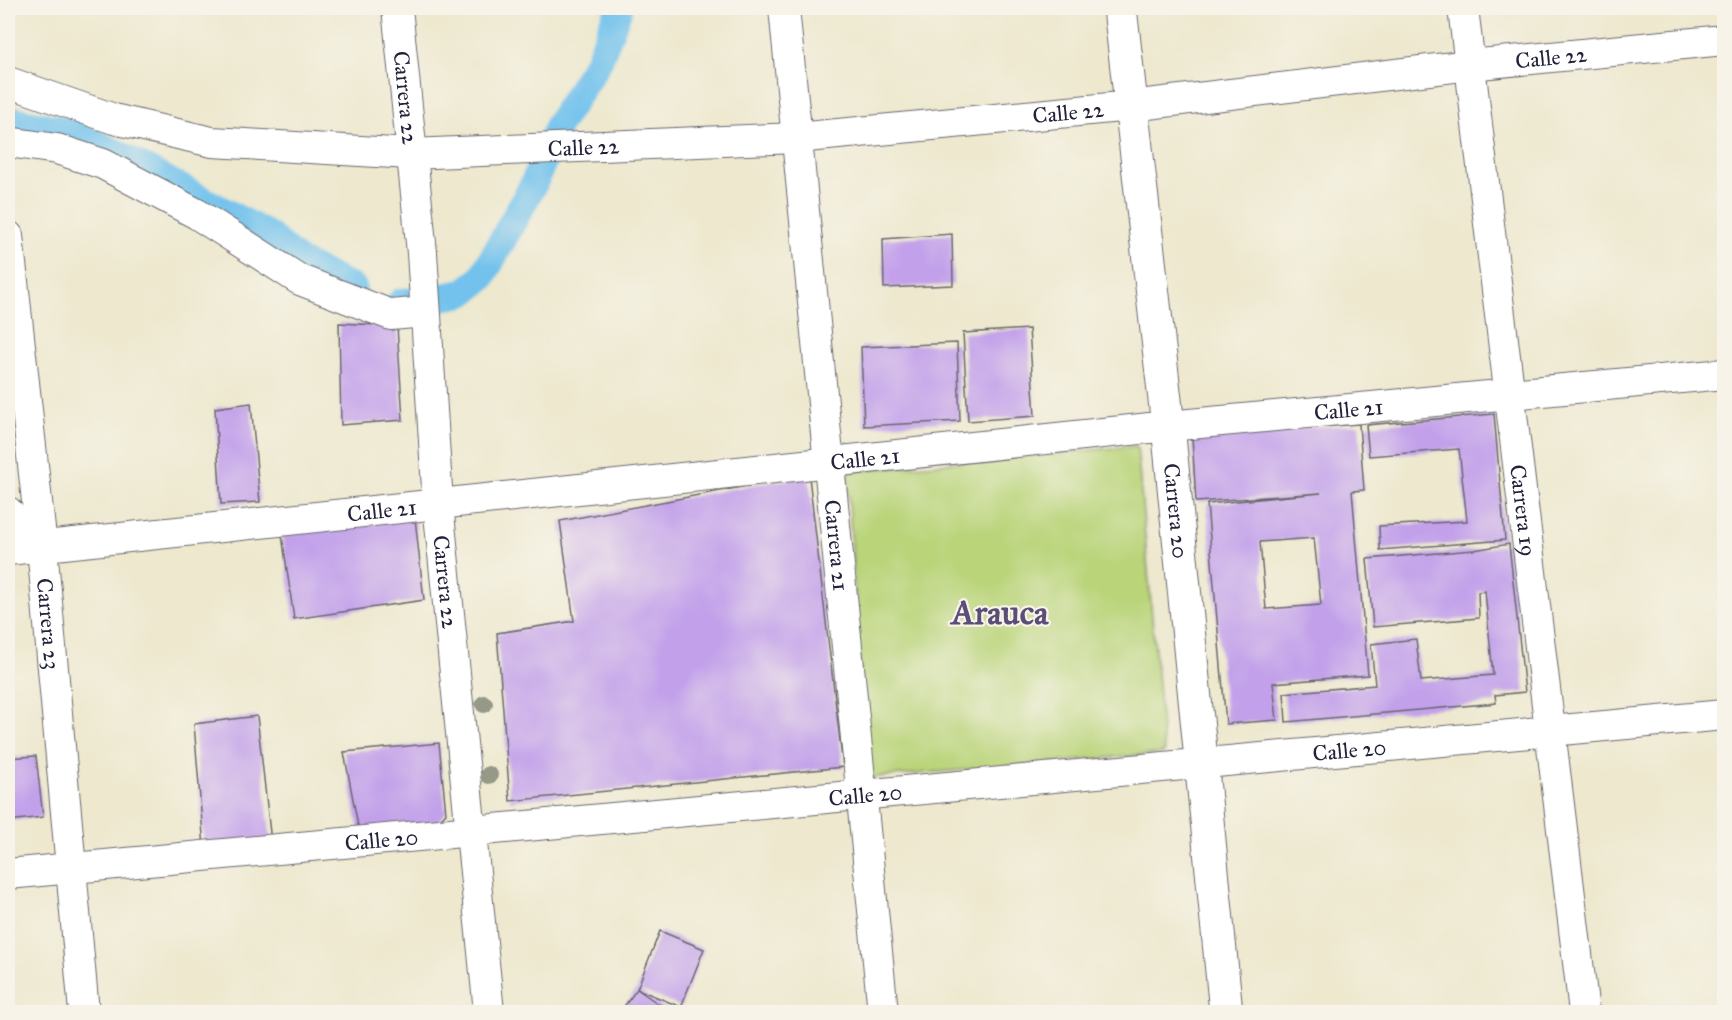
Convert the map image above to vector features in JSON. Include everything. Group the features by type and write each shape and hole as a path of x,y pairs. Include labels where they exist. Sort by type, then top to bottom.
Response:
{"street":[{"name":"Carrera 22","path":"397,8 410,154 422,253 438,504 489,1012"},
{"name":"Carrera 21","path":"784,8 883,1012"},
{"name":"Carrera 20","path":"1120,8 1168,426 1226,1012"},
{"name":"Carrera 19","path":"1463,8 1584,1012"},
{"name":"Calle 22","path":"8,82 114,119 212,142 410,154 796,138 1131,106 1470,65 1725,40"},
{"path":"8,142 57,149 103,164 197,214 300,280 391,315 425,308"},
{"name":"Carrera 23","path":"8,236 42,547 84,1012"},
{"name":"Calle 21","path":"8,550 1168,426 1725,374"},
{"path":"8,512 42,547"},
{"name":"Calle 20","path":"8,874 1725,715"}],"green space":[{"path":"1137,446 1164,753 867,778 847,472"}],"building":[{"path":"952,234 953,285 884,288 883,239"},
{"path":"339,323 397,326 403,420 341,425"},
{"path":"1029,329 1035,416 968,421 963,333"},
{"path":"957,343 960,421 864,426 861,347"},
{"path":"251,403 260,502 221,504 215,408"},
{"path":"1494,414 1505,540 1380,550 1379,526 1467,521 1459,449 1369,456 1366,425"},
{"path":"1359,424 1364,490 1352,491 1368,675 1273,683 1277,720 1226,724 1207,504 1321,493 1196,502 1192,436","holes":["1314,538 1321,605 1266,609 1260,542"]},
{"path":"809,477 843,767 510,801 497,633 574,621 560,521 763,483"},
{"path":"415,518 424,600 294,619 282,535"},
{"path":"1509,544 1525,692 1495,695 1496,703 1286,722 1284,693 1375,685 1371,644 1416,639 1421,681 1493,675 1485,591 1478,592 1479,618 1373,627 1367,559 1474,550"},
{"path":"257,716 271,842 204,848 194,724"},
{"path":"439,743 446,813 432,828 359,831 344,752"},
{"path":"36,756 43,817 8,821 8,758"},
{"path":"660,931 704,949 681,1007 637,989"},
{"path":"637,989 670,1012 620,1012"}],"waterway":[{"path":"401,302 422,301 463,293 481,279 534,183 558,125 599,60 619,8"},
{"path":"8,119 71,132 116,153 268,235 298,261 353,288"}],"district":[{"name":"Arauca","path":"1000,612"}]}
